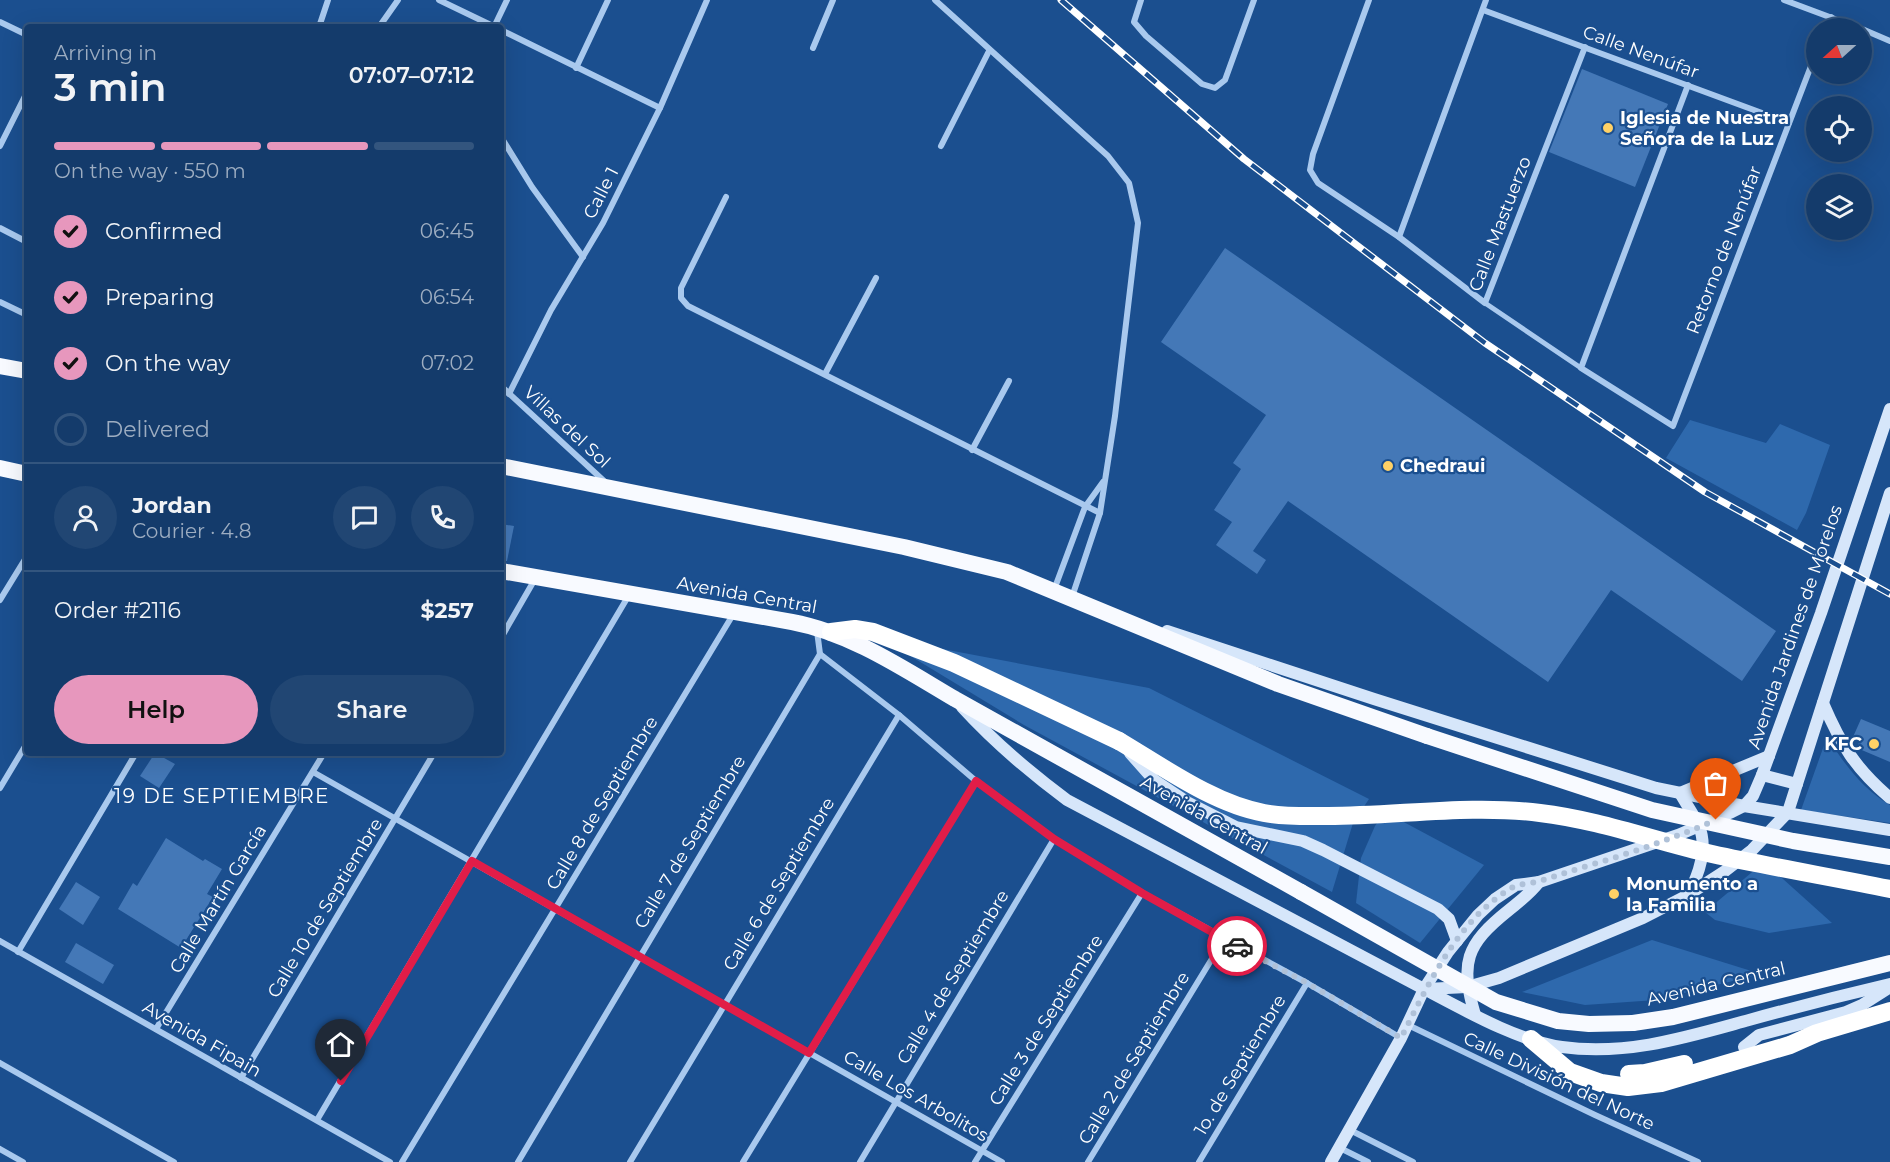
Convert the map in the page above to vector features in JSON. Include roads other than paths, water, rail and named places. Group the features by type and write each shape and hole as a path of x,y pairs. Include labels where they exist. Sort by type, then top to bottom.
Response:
{"highway":[{"path":"0,366 24,370"},
{"path":"504,467 904,548 1007,572 1278,684 1652,810 1793,842 1890,857"},
{"path":"0,468 24,473"},
{"name":"Avenida Central","path":"504,572 824,629 902,668 1496,1002 1558,1021 1589,1024 1633,1023 1673,1017 1890,963"},
{"path":"824,629 855,629 883,636 954,663 1119,741 1208,793 1241,807 1264,813 1296,816 1357,816 1482,810 1543,813 1614,828 1712,854 1890,889"},
{"path":"1531,1039 1570,1072 1601,1083 1628,1087 1661,1083 1790,1045 1817,1033 1890,1011"},
{"path":"1531,1039 1578,1063 1601,1071 1622,1074 1665,1069 1787,1035 1817,1033"}],"main road":[{"name":"Avenida Jardines de Morelos","path":"1744,806 1753,796 1769,756 1890,409"},
{"path":"1424,989 1467,987 1499,978 1643,918 1688,895 1725,872 1752,850 1788,812 1890,493"},
{"path":"1102,611 1596,769 1680,793 1890,830"},
{"path":"955,699 987,735 1067,800 1424,989 1475,1015 1531,1039 1561,1047 1593,1050 1631,1049 1668,1042 1821,1000 1890,986"},
{"path":"1823,703 1836,734 1848,754 1868,779 1890,798"},
{"path":"1119,741 1154,780 1187,802 1236,827 1303,841 1323,850 1438,909 1449,919 1458,941"},
{"path":"1680,793 1769,756"},
{"path":"1762,775 1797,784"},
{"path":"1680,793 1699,827 1702,858 1697,878 1688,895"},
{"path":"1331,1162 1401,1038 1424,989 1478,915 1495,899 1516,885 1539,882 1699,827 1744,806"},
{"path":"1475,1015 1467,987 1466,969 1471,951 1491,925 1531,894 1539,882"},
{"path":"1744,1047 1759,1035 1846,1012 1862,1005 1890,986"}],"street":[{"path":"320,24 328,0"},
{"path":"381,24 398,0"},
{"path":"439,0 489,24"},
{"path":"496,24 507,0"},
{"path":"576,68 608,0"},
{"name":"Calle 1","path":"509,394 551,310 603,223 660,108 707,0"},
{"path":"813,48 833,0"},
{"path":"935,0 1108,156 1129,183 1138,223 1115,416 1100,513 1072,598"},
{"path":"1141,0 1134,22 1146,36 1202,84 1215,88 1225,80 1254,0"},
{"path":"1369,0 1313,153 1310,170 1318,183 1399,237 1485,303"},
{"path":"1399,237 1486,0"},
{"path":"1784,0 1831,17"},
{"name":"Calle Nenúfar","path":"1483,10 1789,123"},
{"path":"0,22 24,34"},
{"path":"504,32 660,108"},
{"path":"1872,34 1890,41"},
{"name":"Calle Mastuerzo","path":"1581,368 1485,303 1585,47"},
{"path":"941,146 989,51"},
{"name":"Retorno de Nenúfar","path":"1581,368 1673,426 1806,79"},
{"path":"1581,368 1688,85"},
{"path":"0,146 24,98"},
{"path":"504,142 532,187 583,257"},
{"path":"726,196 681,288 681,298 688,306 1100,513"},
{"path":"0,228 24,240"},
{"path":"825,374 876,278"},
{"path":"0,302 24,314"},
{"path":"972,450 1009,381"},
{"name":"Villas del Sol","path":"504,389 613,489"},
{"path":"1054,590 1085,507 1105,480"},
{"path":"0,600 24,561"},
{"path":"504,633 536,578"},
{"path":"317,1120 630,593"},
{"name":"Calle 8 de Septiembre","path":"402,1162 734,612"},
{"path":"824,629 820,654 899,715 976,781 1054,839 1142,893 1307,983 1401,1038"},
{"name":"Calle 7 de Septiembre","path":"518,1162 820,654"},
{"name":"Calle 6 de Septiembre","path":"630,1162 899,715"},
{"path":"0,788 24,748"},
{"path":"18,952 134,756"},
{"name":"Calle Martín García","path":"156,1029 322,756"},
{"name":"Calle 10 de Septiembre","path":"241,1078 432,756"},
{"name":"Calle Los Arbolitos","path":"313,772 1002,1162"},
{"path":"743,1162 976,781"},
{"name":"Calle 4 de Septiembre","path":"860,1162 1054,839"},
{"name":"Calle 3 de Septiembre","path":"975,1162 1142,893"},
{"name":"Calle 2 de Septiembre","path":"1088,1162 1224,939"},
{"name":"Avenida Fipain","path":"0,941 390,1162"},
{"name":"1o. de Septiembre","path":"1199,1162 1307,983"},
{"name":"Calle División del Norte","path":"1407,1025 1698,1162"},
{"path":"0,1063 174,1162"},
{"path":"1350,1130 1413,1162"},
{"path":"1340,1148 1364,1161"},
{"path":"0,1149 22,1162"}],"railway":[{"path":"1061,0 1244,159 1485,343 1705,492 1890,594"}],"place":[{"name":"Iglesia de Nuestra Señora de la Luz","path":"1608,128"},
{"name":"Chedraui","path":"1388,466"},
{"name":"KFC","path":"1874,744"},
{"name":"Monumento a la Familia","path":"1614,894"}],"district":[{"name":"19 DE SEPTIEMBRE","path":"222,796"}]}
